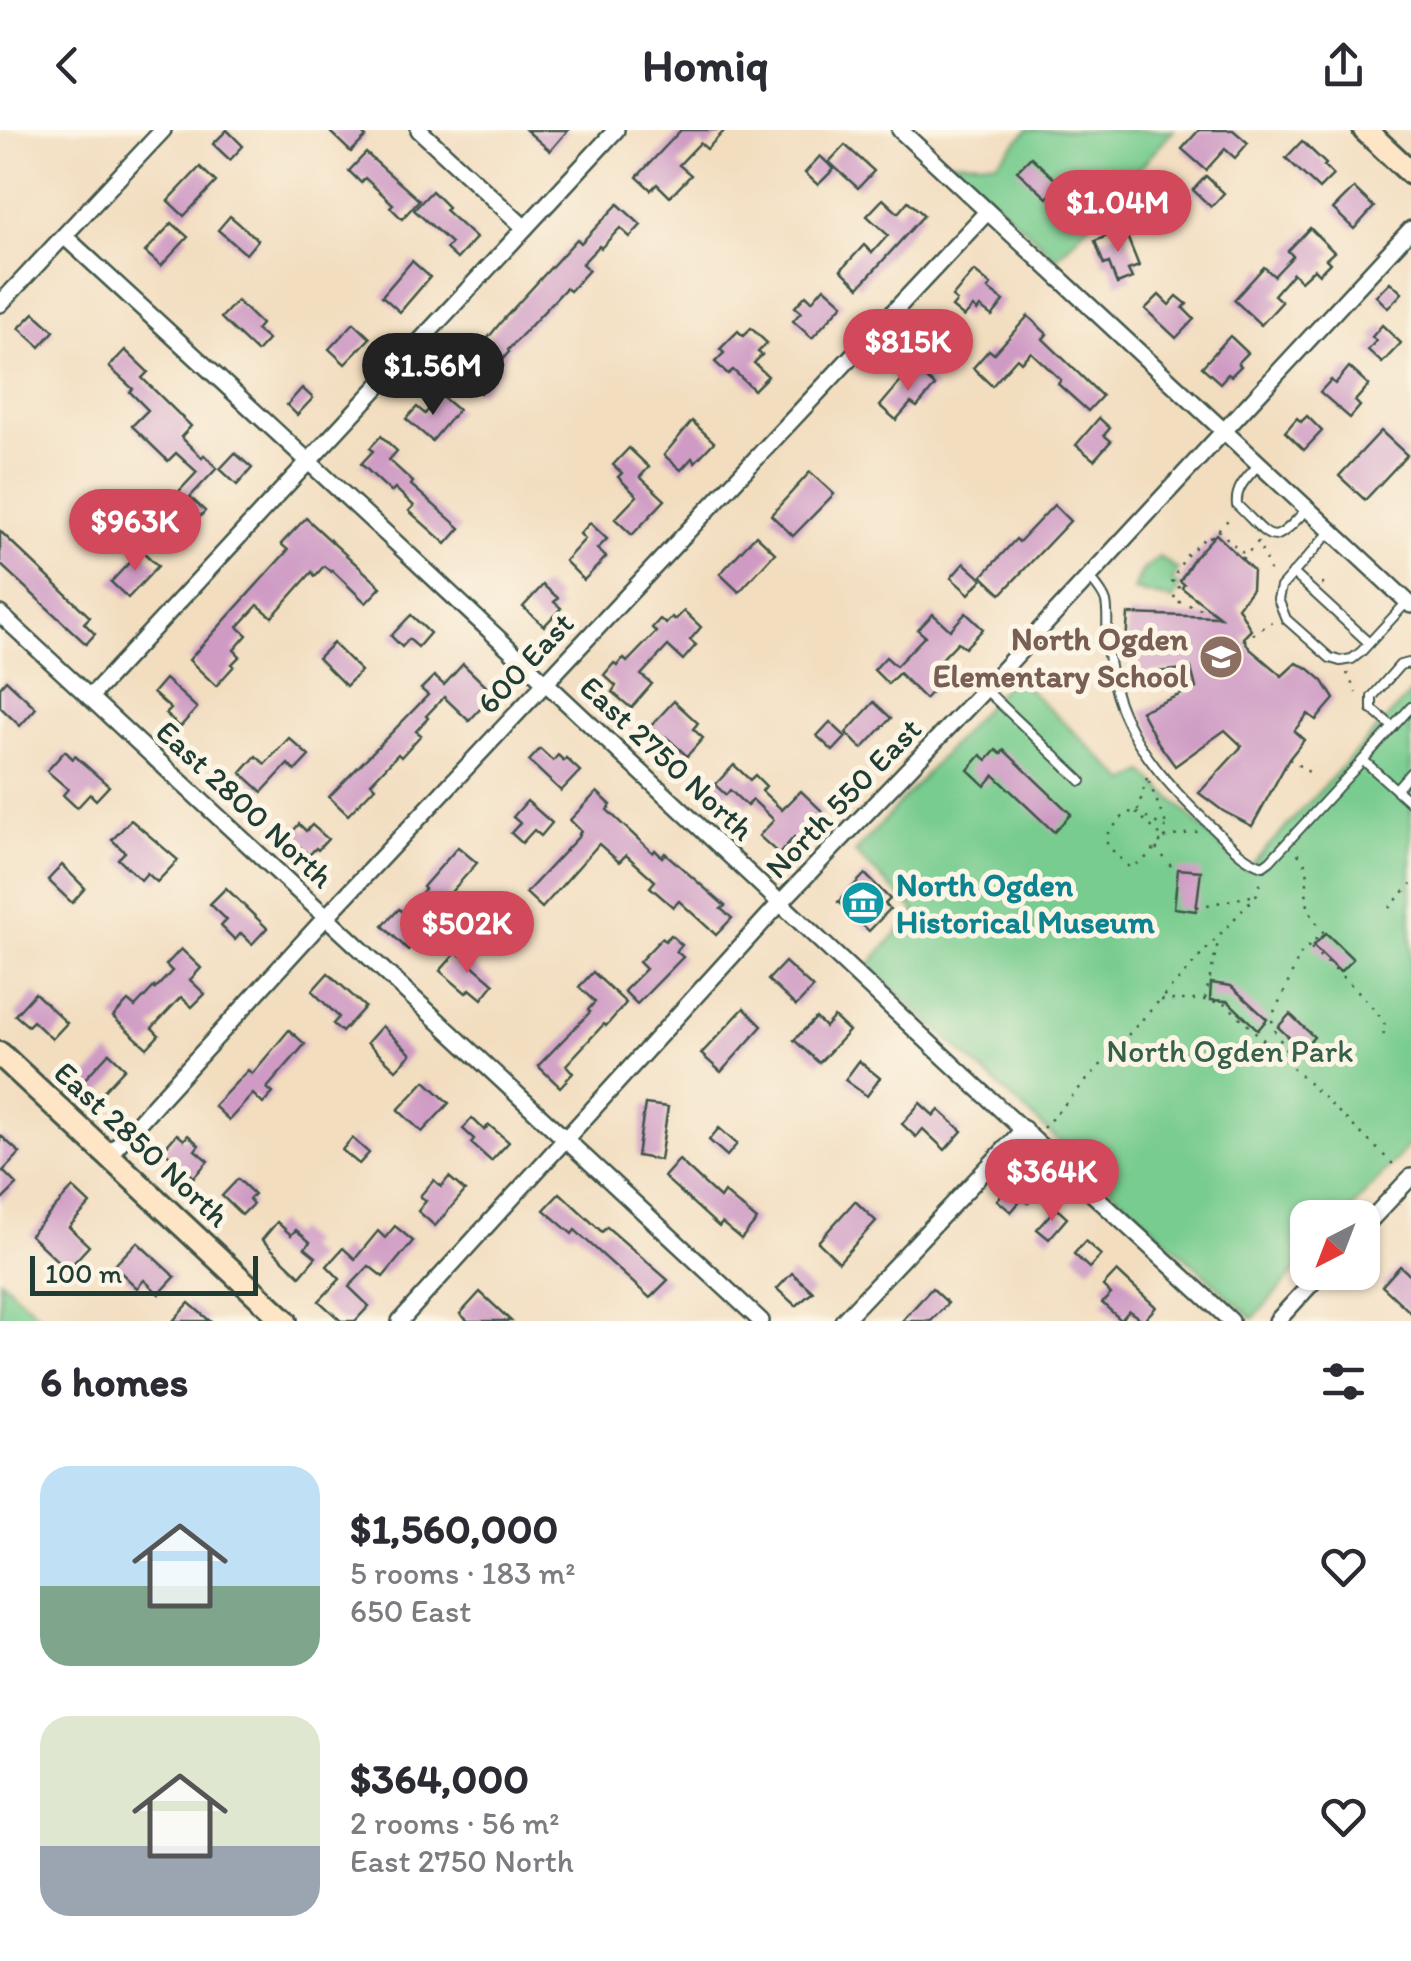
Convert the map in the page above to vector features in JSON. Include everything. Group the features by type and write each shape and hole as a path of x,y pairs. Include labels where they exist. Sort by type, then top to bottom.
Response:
{"street":[{"path":"0,304 163,130"},
{"path":"420,130 525,228"},
{"path":"90,697 616,130"},
{"path":"900,130 1409,603"},
{"path":"1365,130 1411,173"},
{"name":"600 East","path":"108,1156 326,917 987,212"},
{"name":"North 550 East","path":"400,1321 781,902 985,689 1411,228"},
{"name":"East 2750 North","path":"64,236 1230,1321"},
{"name":"East 2800 North","path":"0,614 761,1321"},
{"name":"East 2850 North","path":"0,1054 278,1319"},
{"path":"842,1321 1024,1130"},
{"path":"1380,1205 1404,1172"},
{"path":"1277,1321 1305,1290"}],"lane":[{"path":"1259,464 1236,496 1236,505 1255,523 1277,537 1308,509"},
{"path":"1331,531 1281,587 1278,599 1286,619 1330,658 1340,661 1352,659 1409,603"},
{"path":"1293,574 1369,644"},
{"path":"1088,576 1106,604 1108,649 1116,693 1130,730 1151,762 1190,807 1253,863 1263,866 1270,862 1411,707"},
{"path":"1393,727 1372,708 1372,697 1400,665 1411,664"},
{"path":"985,689 1082,781"},
{"path":"1364,760 1411,803"},
{"path":"1396,789 1411,772"}],"path":[{"path":"1201,609 1174,600 1180,584 1172,581 1186,557 1232,516"},
{"path":"1218,530 1244,557 1258,542 1272,576"},
{"path":"1244,640 1272,622"},
{"path":"1346,671 1356,694"},
{"path":"1289,758 1315,776"},
{"path":"1137,812 1147,776 1168,829 1137,812 1128,812 1107,834 1107,845 1129,867 1137,865 1163,838 1202,831"},
{"path":"1137,812 1163,838"},
{"path":"1156,848 1170,866"},
{"path":"1287,1062 1286,1050 1272,1020 1299,956 1323,932 1312,918 1307,901 1308,867 1303,859"},
{"path":"1042,1129 1257,894 1262,874"},
{"path":"1389,908 1411,884"},
{"path":"1197,907 1257,894"},
{"path":"1205,1000 1220,935"},
{"path":"1310,946 1383,1020 1383,1035"},
{"path":"1160,1000 1226,1004 1404,1172"}],"green space":[{"path":"1028,130 1174,130 1057,258 950,161 997,162"},
{"path":"1159,557 1178,570 1172,581 1180,585 1173,600 1134,590 1142,571"},
{"name":"North Ogden Park","path":"1014,676 1127,782 1144,772 1246,870 1411,693 1411,1143 1359,1200 1290,1200 1290,1277 1253,1319 868,966 916,911 855,853"},
{"path":"0,1279 45,1321 0,1321"}],"building":[{"path":"227,130 243,146 230,160 213,144"},
{"path":"328,130 359,130 366,137 351,152"},
{"path":"526,130 568,130 550,151"},
{"path":"681,130 725,130 707,149 700,143 679,165 691,175 670,197 657,184 651,190 637,177"},
{"path":"1199,130 1233,130 1248,143 1235,158 1225,149 1206,170 1182,149"},
{"path":"1302,141 1333,175 1319,189 1286,158"},
{"path":"845,145 874,171 858,188 829,162"},
{"path":"366,153 419,200 402,219 390,207 393,204 365,178 361,183 349,171"},
{"path":"820,156 834,169 818,185 805,173"},
{"path":"1031,157 1060,184 1047,198 1017,171"},
{"path":"200,167 216,182 184,216 168,201"},
{"path":"1206,176 1224,193 1211,207 1193,190"},
{"path":"1354,188 1374,207 1354,229 1333,209"},
{"path":"432,191 448,207 445,210 476,238 457,259 446,249 451,243 414,210"},
{"path":"883,199 898,213 908,201 924,215 859,287 841,270 864,245 872,253 888,235 867,216"},
{"path":"618,204 641,225 630,237 620,228 599,246 582,264 589,270 570,291 566,288 508,350 500,362 503,366 480,393 461,377 474,362 471,359 577,239 581,243"},
{"path":"230,216 258,240 246,254 218,230"},
{"path":"172,223 188,237 161,266 145,252"},
{"path":"1310,228 1334,252 1326,259 1330,263 1319,274 1314,269 1301,281 1293,273 1274,295 1282,302 1261,325 1234,300 1264,267 1274,276 1293,256 1288,251"},
{"path":"1124,229 1139,266 1128,270 1132,278 1117,284 1095,241"},
{"path":"412,261 430,277 400,312 382,296"},
{"path":"974,271 1004,301 992,316 973,307 964,317 952,307 957,301 952,297"},
{"path":"1390,282 1402,293 1388,308 1376,296"},
{"path":"824,287 843,304 812,338 793,321 801,312 795,307 806,295 812,301"},
{"path":"1159,295 1169,305 1177,296 1187,304 1183,308 1194,319 1176,338 1145,309"},
{"path":"237,301 261,324 256,330 268,340 257,352 221,318"},
{"path":"34,313 54,331 40,347 19,328"},
{"path":"1028,316 1047,334 1043,339 1102,396 1088,411 1031,352 1021,362 1017,358 992,386 973,368 989,350 994,354"},
{"path":"354,323 370,338 345,364 329,349"},
{"path":"1382,325 1401,343 1382,363 1368,350"},
{"path":"751,328 767,343 754,363 768,376 754,390 733,370 728,374 715,362 724,353 720,349 738,331 743,336"},
{"path":"1230,336 1248,353 1238,363 1241,366 1220,383 1202,367"},
{"path":"125,350 148,372 142,378 191,426 181,437 217,468 190,497 205,511 187,531 182,526 171,537 152,520 197,472 176,453 168,461 132,426 148,410 109,367"},
{"path":"913,367 935,386 917,407 911,403 896,420 880,406"},
{"path":"1349,367 1369,385 1355,401 1360,406 1350,418 1320,392 1331,380 1335,384"},
{"path":"302,388 313,398 297,415 287,405"},
{"path":"440,395 458,410 432,441 406,419 417,407 425,414"},
{"path":"1307,416 1322,431 1304,450 1285,432 1297,418 1301,422"},
{"path":"1099,418 1110,428 1104,435 1111,441 1094,460 1076,445"},
{"path":"692,421 714,442 681,470 664,455"},
{"path":"1381,431 1407,455 1365,500 1339,476"},
{"path":"381,436 397,451 389,460 460,528 446,544 409,511 414,506 395,488 391,492 361,464"},
{"path":"629,448 649,467 640,477 665,500 632,535 615,519 637,496 618,477 622,473 613,465"},
{"path":"235,453 252,468 237,485 220,469"},
{"path":"810,472 834,494 793,536 771,515"},
{"path":"1054,505 1070,521 1001,594 982,576"},
{"path":"306,518 381,587 366,603 332,570 324,566 315,576 312,572 272,617 258,605 238,627 247,635 234,650 240,656 216,686 189,660 288,550 281,544"},
{"path":"590,523 607,539 597,549 606,557 584,580 565,561 585,539 580,534"},
{"path":"0,531 90,617 84,623 95,634 86,644 0,564"},
{"path":"1216,534 1253,570 1252,589 1238,607 1251,630 1243,638 1250,649 1282,676 1296,663 1308,668 1323,681 1334,699 1316,720 1308,714 1294,731 1304,740 1289,759 1252,826 1199,793 1242,746 1225,730 1175,766 1141,711 1196,688 1191,668 1131,675 1126,643 1128,614 1220,617 1182,588 1184,584 1180,581"},
{"path":"756,535 775,553 739,592 720,574"},
{"path":"141,550 158,566 128,598 111,582"},
{"path":"964,563 982,579 969,594 951,578"},
{"path":"543,585 558,598 554,602 561,608 544,626 523,607"},
{"path":"684,611 701,627 690,640 696,645 683,660 668,646 641,675 652,684 631,708 612,692 616,686 604,675 614,663 617,666 623,658 627,662 656,632 652,628 660,619 666,624"},
{"path":"966,613 983,629 965,648 958,642 936,665 943,671 931,684 935,688 925,699 899,673 888,684 874,670 886,657 896,666 925,636 918,630 933,614 950,630"},
{"path":"411,615 430,633 418,647 409,639 402,647 391,636"},
{"path":"333,643 361,671 346,686 318,658"},
{"path":"463,664 494,694 469,721 444,697 416,731 421,735 371,783 375,787 348,815 329,797 428,695 421,689 434,676 444,685"},
{"path":"165,679 197,708 180,727 166,714 171,709 153,693"},
{"path":"6,680 36,708 20,726 0,707 0,687"},
{"path":"674,701 698,723 693,729 703,738 687,756 650,727"},
{"path":"874,702 891,718 862,749 846,733"},
{"path":"830,722 846,737 833,751 817,736"},
{"path":"289,738 309,756 295,771 288,764 262,792 241,773 256,756 265,764"},
{"path":"540,749 553,761 558,755 564,761 566,758 580,771 561,791 529,761"},
{"path":"996,750 1001,754 1004,750 1071,814 1054,832 994,775 985,786 968,770 981,755 987,760"},
{"path":"65,751 109,786 96,800 90,794 77,808 63,795 68,789 47,771"},
{"path":"734,765 750,780 755,775 766,786 762,791 782,810 801,791 823,812 779,854 759,836 774,820 753,800 747,806 730,790 726,795 715,785"},
{"path":"597,792 611,805 607,810 653,853 655,850 662,857 665,853 725,906 721,909 732,918 716,935 679,901 673,907 650,887 655,881 626,855 619,862 599,844 542,908 526,893 580,835 581,831 570,820"},
{"path":"527,801 552,823 541,836 534,830 522,843 511,833 520,823 513,817"},
{"path":"131,820 178,860 157,882 147,873 141,880 118,859 125,852 112,840"},
{"path":"299,824 306,831 312,825 328,839 309,855 288,837"},
{"path":"458,847 477,863 412,936 416,941 408,950 383,926 425,889"},
{"path":"62,865 85,888 72,903 48,880"},
{"path":"1178,869 1201,871 1196,911 1174,908"},
{"name":"North Ogden Historical Museum","path":"865,874 890,899 885,904 890,909 869,931 838,902"},
{"path":"226,888 267,928 252,944 241,933 235,940 221,926 227,920 210,904"},
{"path":"1326,933 1353,959 1340,972 1313,946"},
{"path":"671,935 682,945 676,951 683,957 637,1004 624,991 646,969 639,962 662,938 665,941"},
{"path":"181,949 201,968 190,980 205,994 192,1007 181,997 152,1028 159,1035 147,1048 113,1017 128,1001 135,1007 155,989 172,971 166,965"},
{"path":"457,952 494,984 482,999 470,989 466,993 440,971"},
{"path":"785,962 813,988 796,1006 768,980"},
{"path":"593,972 626,1003 566,1065 573,1073 560,1087 538,1066 590,1012 595,1002 579,987"},
{"path":"328,973 365,1007 342,1032 333,1024 339,1017 312,991"},
{"path":"1211,983 1231,986 1267,1019 1258,1030 1228,1001 1210,1000"},
{"path":"35,993 67,1023 52,1039 33,1021 28,1026 15,1015"},
{"path":"744,1008 762,1026 721,1072 701,1054"},
{"path":"1290,1014 1314,1037 1302,1050 1278,1027"},
{"path":"834,1017 849,1031 819,1063 794,1040 816,1018 825,1027"},
{"path":"382,1026 411,1054 396,1070 367,1043"},
{"path":"289,1030 305,1044 267,1088 273,1093 263,1104 253,1094 229,1120 214,1106 248,1070 252,1074"},
{"path":"109,1053 125,1068 97,1098 81,1083"},
{"path":"859,1061 880,1078 867,1096 845,1080"},
{"path":"425,1081 449,1103 422,1132 398,1110"},
{"path":"920,1103 934,1116 939,1110 962,1131 945,1150 923,1129 916,1137 902,1124"},
{"path":"645,1104 668,1107 660,1160 637,1156"},
{"path":"472,1118 484,1130 489,1125 509,1142 491,1161 471,1143 474,1139 463,1129"},
{"path":"719,1128 737,1144 727,1156 709,1140"},
{"path":"177,1134 184,1140 188,1135 199,1145 195,1150 208,1161 194,1177 163,1150"},
{"path":"0,1135 20,1153 3,1171 17,1185 0,1202"},
{"path":"352,1138 369,1153 359,1164 342,1150"},
{"path":"679,1160 720,1198 724,1192 757,1220 741,1239 722,1223 719,1227 664,1177"},
{"path":"1023,1176 1039,1191 1028,1203 1023,1198 1011,1212 997,1200"},
{"path":"449,1177 465,1191 435,1226 418,1211 426,1201 420,1196 434,1180 441,1187"},
{"path":"238,1179 254,1194 249,1199 253,1204 242,1215 222,1196"},
{"path":"73,1188 90,1204 69,1227 89,1246 67,1270 30,1235"},
{"path":"560,1193 602,1232 607,1227 668,1280 650,1298 575,1230 572,1234 544,1210"},
{"path":"855,1201 876,1221 839,1262 818,1242"},
{"path":"1056,1208 1067,1218 1049,1239 1037,1229"},
{"path":"277,1222 291,1235 296,1230 310,1242 305,1248 316,1257 300,1276 262,1240"},
{"path":"395,1226 413,1241 383,1277 369,1266 349,1287 369,1306 355,1321 341,1321 319,1301 340,1279 327,1266 343,1248 355,1259 378,1231 385,1238"},
{"path":"1085,1241 1101,1255 1089,1268 1074,1254"},
{"path":"137,1242 175,1277 159,1294 144,1280 137,1288 114,1266"},
{"path":"1400,1266 1411,1276 1411,1313 1382,1286"},
{"path":"1117,1271 1156,1307 1143,1321 1129,1311 1121,1320 1102,1303 1111,1294 1103,1286"},
{"path":"792,1273 813,1292 796,1306 777,1289"},
{"path":"932,1288 948,1303 931,1321 902,1321"},
{"path":"480,1292 511,1321 468,1321 460,1314"},
{"path":"189,1303 210,1321 173,1321"}],"place":[{"name":"North Ogden Elementary School","path":"1221,657"},
{"name":"North Ogden Historical Museum","path":"863,903"}]}
